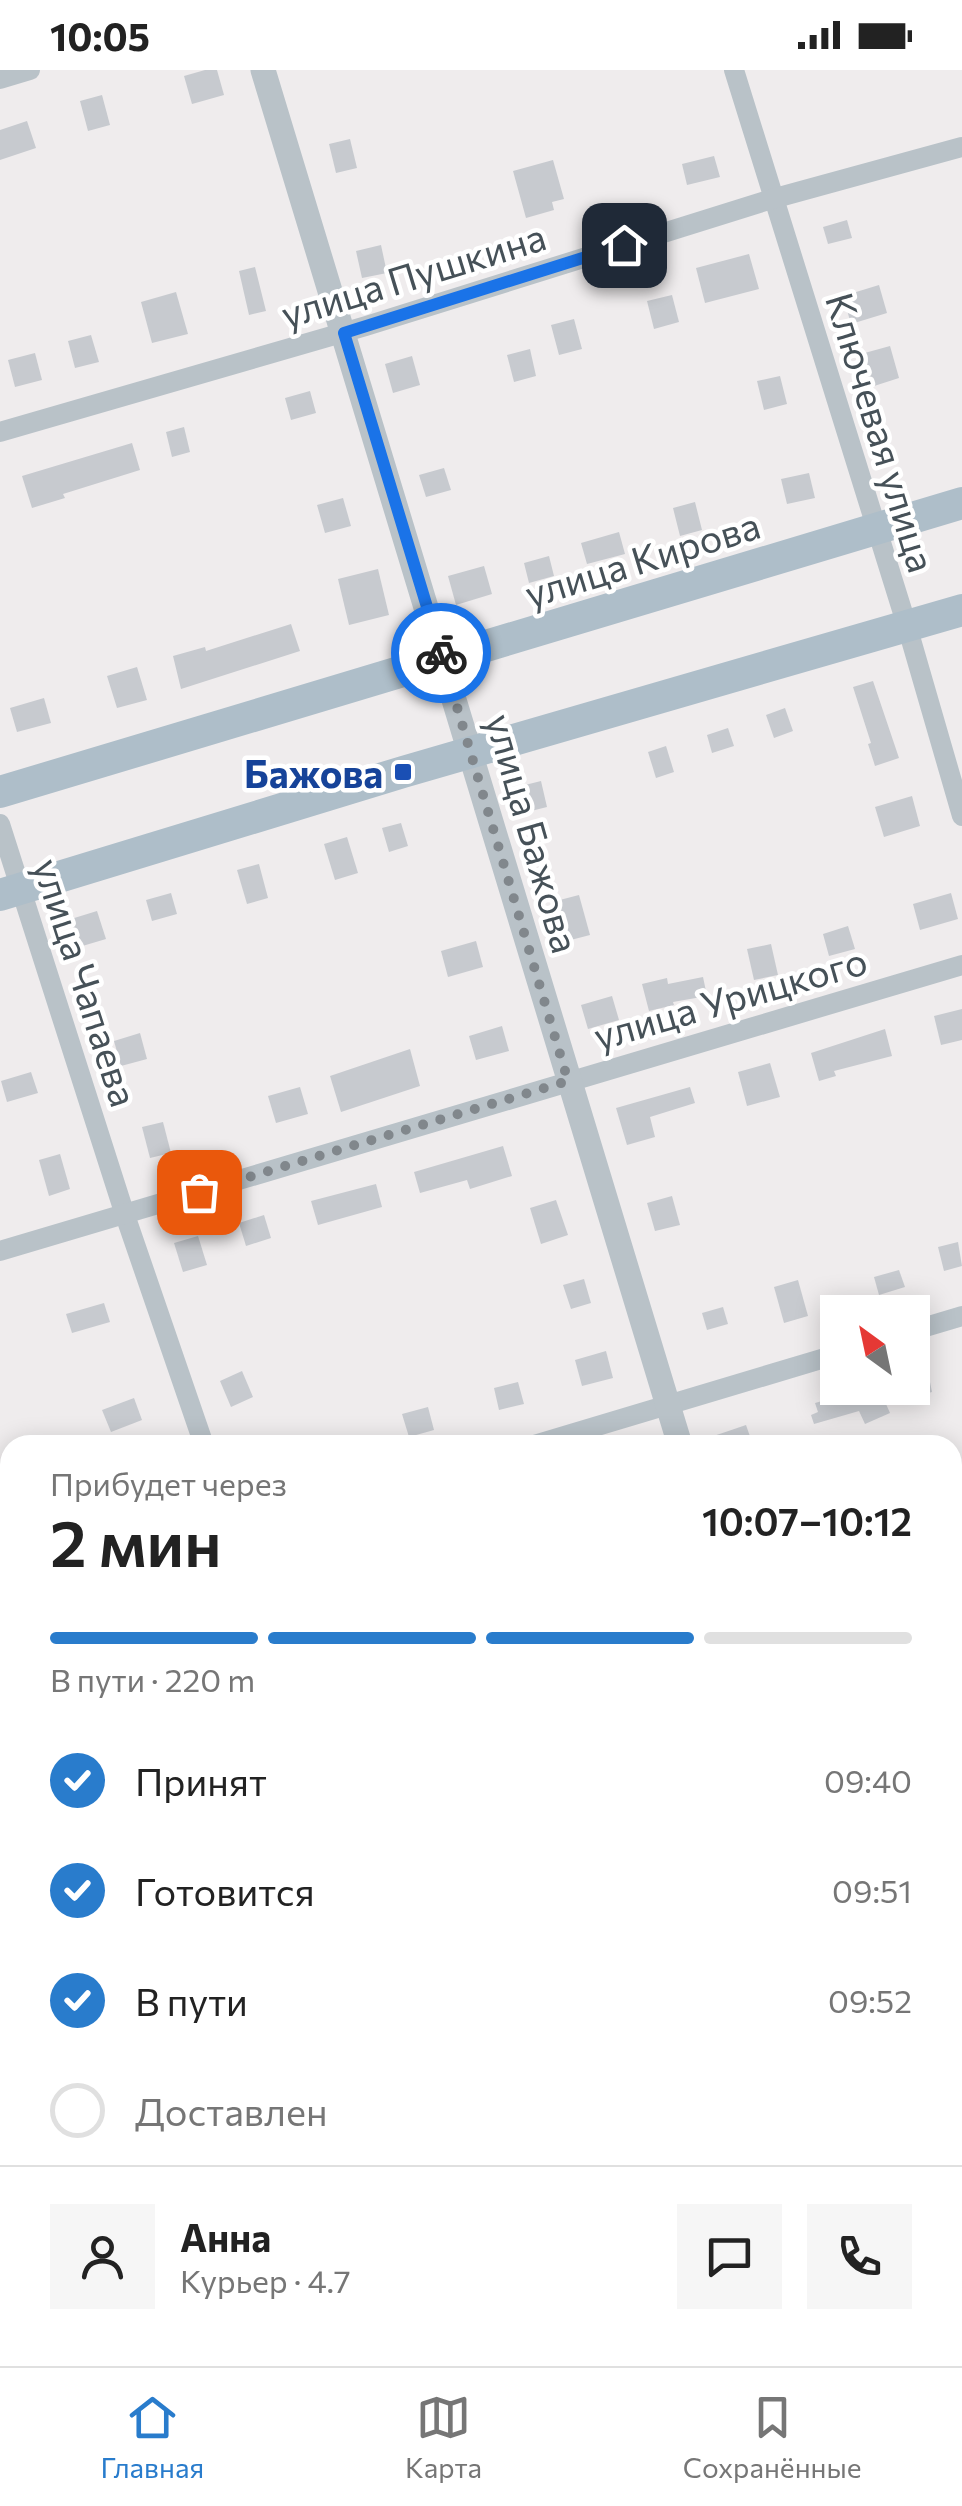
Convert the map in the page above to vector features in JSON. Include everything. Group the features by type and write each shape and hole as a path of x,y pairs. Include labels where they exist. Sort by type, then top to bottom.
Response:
{"main road":[{"name":"улица Кирова","path":"0,792 962,502"},
{"path":"10,892 472,752 962,610"}],"street":[{"path":"0,79 30,70"},
{"name":"улица Бажова","path":"263,70 677,1435"},
{"name":"Ключевая улица","path":"734,70 962,816"},
{"name":"улица Пушкина","path":"0,432 344,333 772,199 962,148"},
{"name":"улица Чапаева","path":"0,824 10,892 201,1435"},
{"name":"улица Урицкого","path":"0,1251 962,966"},
{"path":"930,1326 962,1316"},
{"path":"568,1435 820,1359"},
{"path":"0,2282 0,2306"}],"building":[{"path":"217,70 224,95 192,104 184,76"},
{"path":"102,95 110,125 88,131 80,101"},
{"path":"27,121 36,148 0,160 0,130"},
{"path":"350,139 357,168 336,173 329,144"},
{"path":"714,156 720,177 687,185 682,164"},
{"path":"553,160 564,199 552,202 554,210 526,218 513,171"},
{"path":"847,220 852,238 828,244 823,227"},
{"path":"381,245 387,273 362,278 356,251"},
{"path":"749,254 759,289 705,303 696,268"},
{"path":"255,267 266,311 249,315 239,271"},
{"path":"879,285 887,313 851,324 843,296"},
{"path":"176,292 188,334 152,343 141,302"},
{"path":"672,295 679,322 654,329 647,301"},
{"path":"574,319 582,349 559,355 551,325"},
{"path":"91,335 99,362 75,368 68,341"},
{"path":"890,346 899,378 871,387 861,354"},
{"path":"530,349 536,376 514,382 507,355"},
{"path":"35,353 42,380 15,387 8,360"},
{"path":"412,356 420,385 393,393 385,364"},
{"path":"780,376 787,404 764,410 757,381"},
{"path":"310,391 316,413 291,420 285,398"},
{"path":"184,427 190,452 172,457 166,432"},
{"path":"132,443 140,470 32,508 22,476"},
{"path":"444,468 451,490 426,497 419,475"},
{"path":"809,473 815,498 787,504 781,479"},
{"path":"343,498 351,526 325,533 317,505"},
{"path":"695,502 702,530 680,536 673,508"},
{"path":"619,532 625,554 587,564 581,543"},
{"path":"549,556 554,576 529,583 524,563"},
{"path":"484,566 492,594 456,605 448,576"},
{"path":"378,569 389,615 349,625 338,579"},
{"path":"291,624 300,651 181,689 173,656 205,647 206,651"},
{"path":"137,667 147,700 117,708 107,676"},
{"path":"873,681 899,758 875,766 853,687"},
{"path":"44,698 51,723 17,732 10,708"},
{"path":"785,708 793,731 774,738 766,715"},
{"path":"728,728 734,746 712,753 707,735"},
{"path":"666,746 674,772 656,778 648,752"},
{"path":"541,781 547,807 527,812 521,786"},
{"path":"912,796 920,826 884,837 875,807"},
{"path":"401,823 408,846 389,852 382,828"},
{"path":"347,837 358,873 335,880 324,844"},
{"path":"259,864 268,898 247,904 237,870"},
{"path":"171,893 177,914 152,921 146,900"},
{"path":"951,893 958,919 920,930 913,904"},
{"path":"579,895 590,935 563,942 552,902"},
{"path":"97,911 106,939 79,947 71,919"},
{"path":"848,926 855,949 829,956 823,934"},
{"path":"476,941 483,967 448,977 441,951"},
{"path":"771,944 778,975 754,980 747,949"},
{"path":"703,977 707,996 649,1011 642,984 667,978 668,984"},
{"path":"612,996 619,1020 588,1029 581,1005"},
{"path":"962,1009 962,1040 941,1045 934,1016"},
{"path":"502,1026 509,1051 476,1060 469,1036"},
{"path":"885,1029 892,1056 834,1071 836,1076 819,1081 811,1053"},
{"path":"140,1033 147,1059 121,1066 114,1041"},
{"path":"410,1049 420,1086 341,1112 330,1076"},
{"path":"770,1063 780,1097 747,1106 738,1072"},
{"path":"31,1072 38,1093 7,1102 1,1081"},
{"path":"300,1087 308,1114 276,1123 268,1096"},
{"path":"690,1087 695,1103 650,1117 655,1137 627,1145 616,1108"},
{"path":"163,1122 171,1153 150,1158 142,1127"},
{"path":"503,1146 512,1176 470,1189 467,1180 420,1193 414,1172"},
{"path":"60,1154 70,1189 49,1196 39,1160"},
{"path":"376,1184 382,1207 318,1225 311,1201"},
{"path":"672,1196 680,1225 655,1231 647,1203"},
{"path":"556,1200 568,1235 541,1244 530,1208"},
{"path":"264,1215 271,1238 246,1246 239,1223"},
{"path":"198,1236 207,1265 183,1272 174,1243"},
{"path":"958,1242 962,1266 944,1271 938,1247"},
{"path":"899,1270 905,1287 879,1295 874,1277"},
{"path":"584,1279 591,1303 571,1309 563,1285"},
{"path":"798,1280 808,1316 784,1323 774,1287"},
{"path":"104,1303 110,1322 72,1333 66,1314"},
{"path":"723,1307 728,1324 707,1330 702,1313"},
{"path":"606,1351 613,1378 582,1386 575,1360"},
{"path":"242,1371 253,1397 231,1407 220,1381"},
{"path":"518,1382 524,1404 499,1410 494,1388"},
{"path":"134,1398 142,1420 111,1432 102,1410"},
{"path":"815,1403 886,1405 890,1413 865,1424 859,1411 814,1424 811,1415 818,1412"},
{"path":"428,1407 434,1430 408,1435 402,1414"},
{"path":"746,1425 750,1435 717,1435"}],"way so far":[{"path":"199,1192 568,1081 441,653"}],"place":[{"name":"Бажова","path":"403,772"}],"route":[{"path":"441,653 344,333 624,245"}]}
